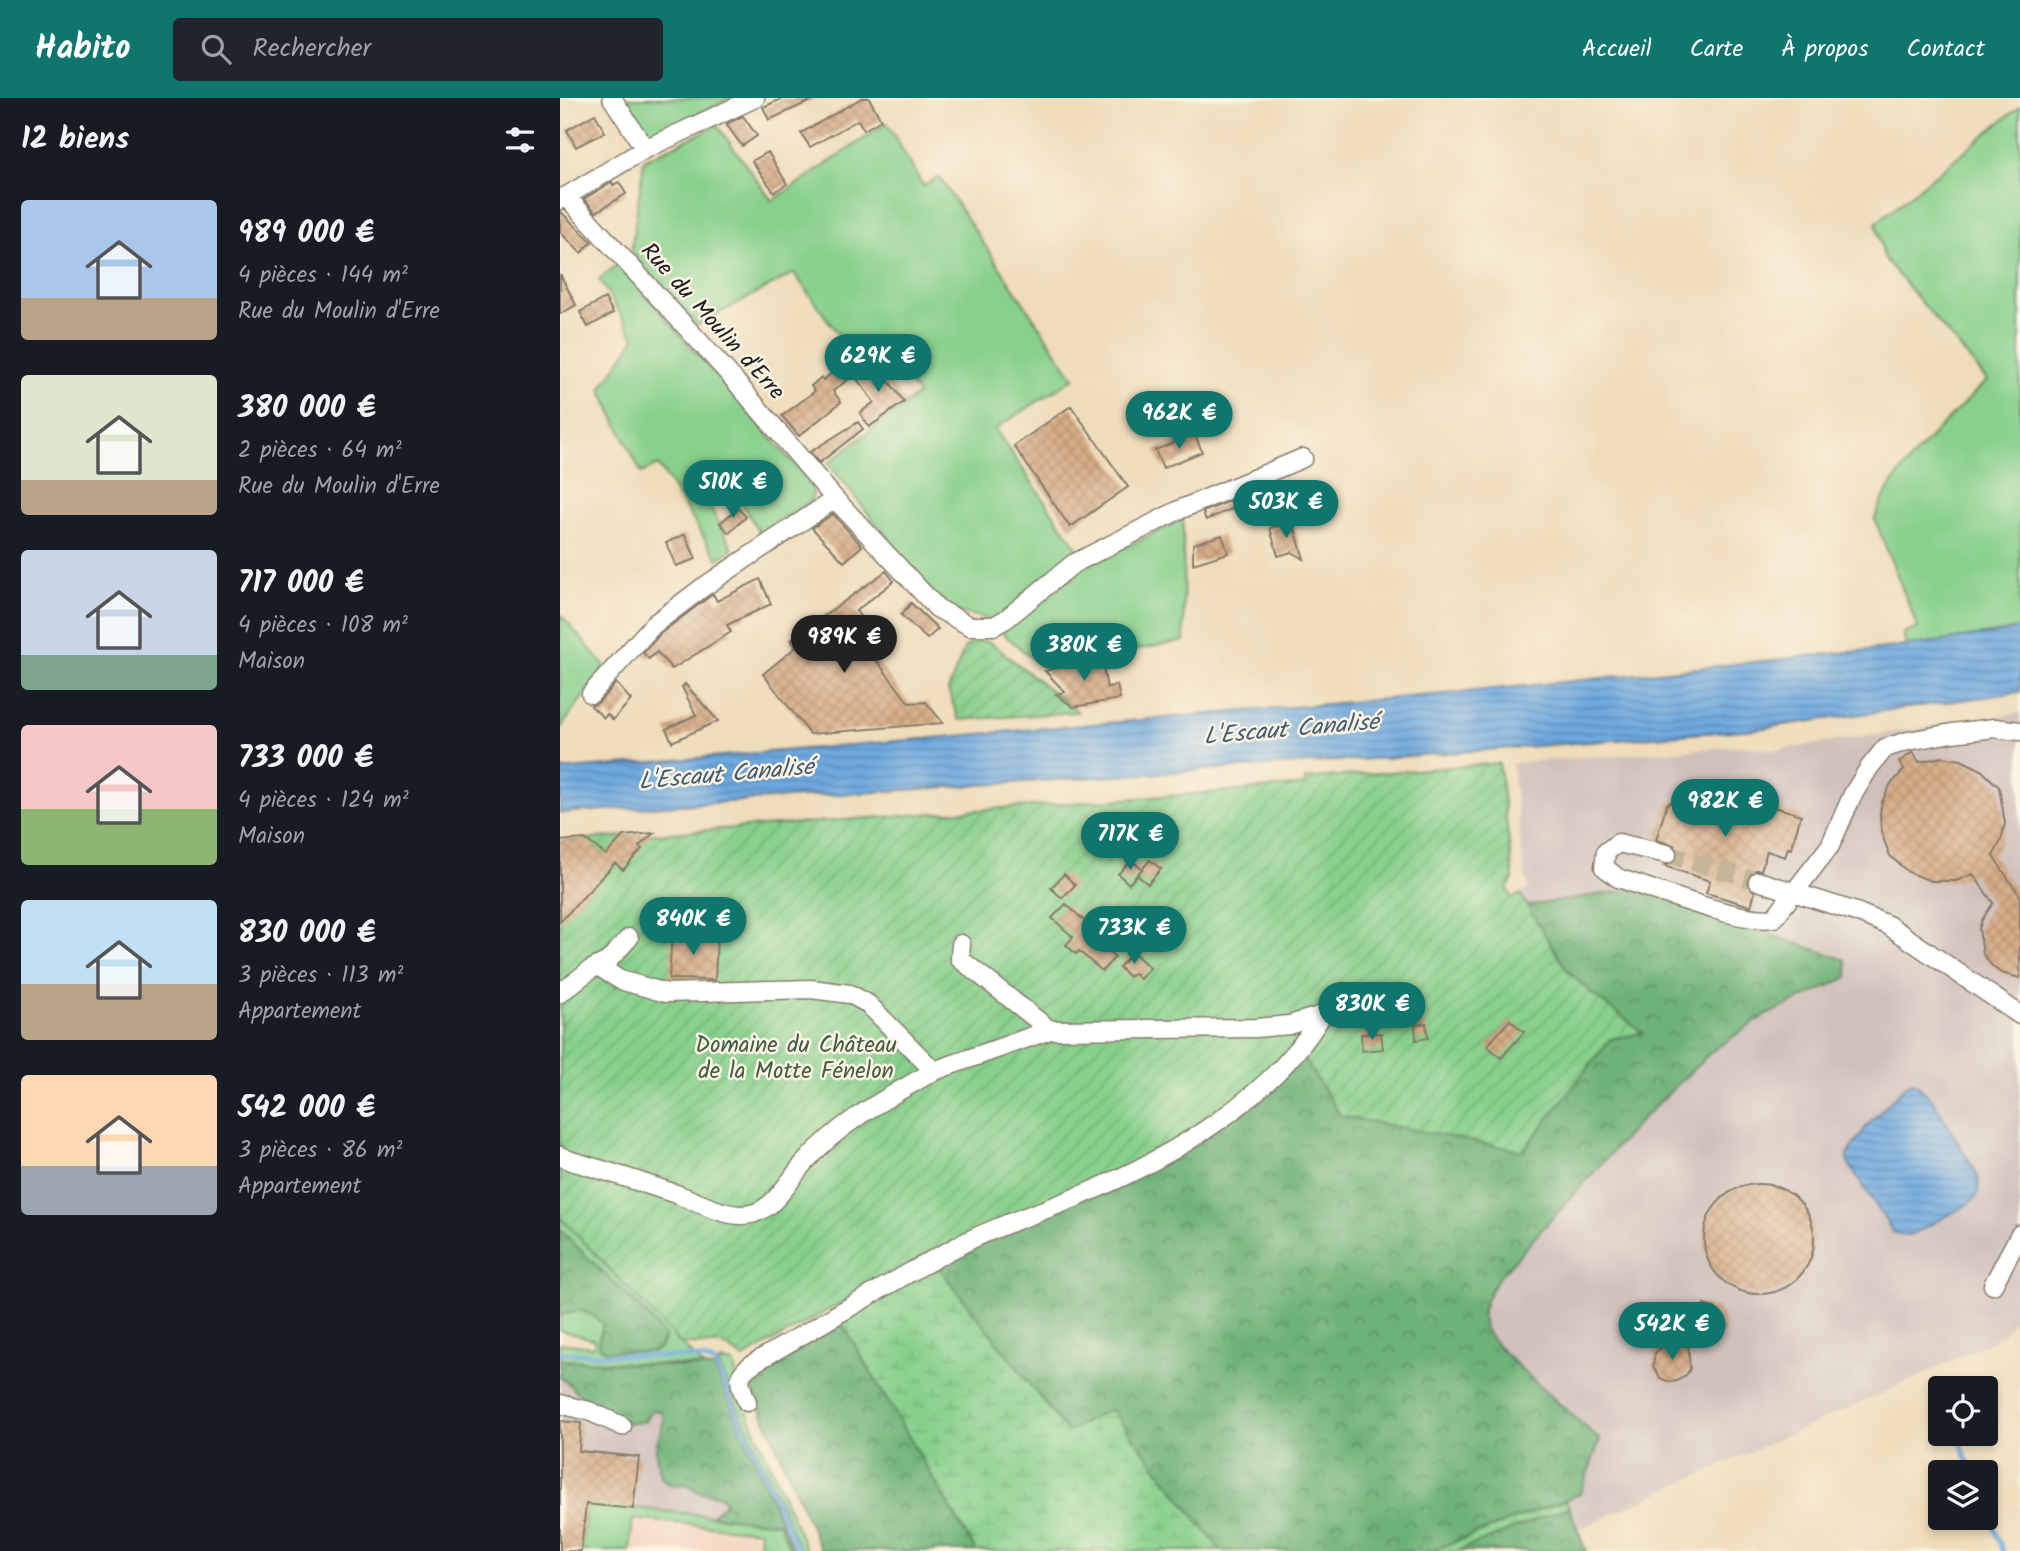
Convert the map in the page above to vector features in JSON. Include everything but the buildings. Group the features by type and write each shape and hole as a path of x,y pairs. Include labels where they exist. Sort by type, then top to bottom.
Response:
{"street":[{"path":"612,98 645,149"},
{"path":"567,195 645,149 755,98"},
{"name":"Rue du Moulin d'Erre","path":"567,195 730,375 835,499 937,608 970,626 994,626 1006,620 1073,564 1179,510 1303,458"},
{"path":"590,694 653,625 702,588 835,499"},
{"path":"1667,854 1619,844 1606,852 1604,867 1618,878 1761,921 1774,918 1830,846 1852,796 1885,748 1952,733 1995,728 2020,731"},
{"path":"1758,881 1888,925 2020,1015"},
{"path":"563,985 608,961 629,938"},
{"path":"961,944 960,959 1050,1030"},
{"path":"598,966 620,980 666,993 811,989 850,994 868,1004 934,1070"},
{"path":"560,1156 740,1215 757,1212 770,1205 783,1192 804,1164 836,1131 856,1115 934,1070 1050,1030 1256,1028 1289,1024 1322,1015 1300,1049 1265,1084 1188,1141 1144,1166 1084,1194 962,1244 757,1361 740,1376 747,1402"},
{"path":"1993,1285 2020,1234"},
{"path":"560,1404 589,1411 622,1426"}],"shaded area":[{"path":"2020,713 2020,1313 2000,1337 1918,1377 1578,1529 1566,1500 1580,1494 1212,1131 1566,969 1520,894 1529,888 1524,872 1512,763 1742,746 1777,750"},
{"path":"560,1360 703,1366 779,1523 589,1503 586,1504 581,1551 560,1551"},
{"path":"588,1503 779,1523 791,1551 581,1551"}],"green space":[{"path":"623,98 731,98 648,138"},
{"path":"2020,106 2020,627 2004,632 1906,646 1903,633 1918,628 1875,520 1881,503 1906,465 1987,380 1884,258 1876,223"},
{"path":"887,123 923,186 939,177 1074,378 995,429 1089,565 1183,519 1184,641 1042,667 985,618 954,611 930,591 828,463 918,394 882,349 855,358 794,273 697,325 631,252 644,160 717,125 772,201"},
{"path":"618,264 809,481 813,491 811,501 760,533 720,469 697,482 733,549 718,559 658,465 641,473 601,389 635,338 599,279"},
{"path":"560,614 605,666 560,729"},
{"path":"979,640 991,643 1078,712 959,720 948,690 965,647"},
{"name":"Domaine du Château de la Motte Fénelon","path":"1499,763 1513,879 1507,889 1513,898 1520,894 1566,969 1591,993 1643,1033 1610,1039 1523,1151 1341,1116 1302,1056 1241,1099 1122,1173 934,1251 743,1358 723,1345 681,1344 560,1217 560,841 1260,789 1305,785 1305,779"},
{"path":"1634,889 1846,960 1848,977 1764,1016 1712,1051 1642,1119 1499,1277 1489,1294 1483,1320 1490,1337 1600,1440 1580,1494 1431,1551 1221,1551 1111,1409 1068,1433 935,1263 1302,1056 1523,1151 1610,1039 1642,1033 1590,993 1566,969 1527,906"},
{"path":"560,1217 703,1366 560,1360 560,1343 593,1347 595,1340 560,1330"},
{"path":"560,1230 647,1315 665,1337 660,1348 653,1352 606,1351 600,1348 599,1338 603,1325 596,1317 580,1310 560,1316"},
{"path":"935,1263 1067,1432 1111,1409 1221,1551 976,1551 839,1318"},
{"path":"839,1318 976,1551 821,1551 748,1379 756,1369"},
{"path":"560,1360 715,1368 794,1551 791,1551 779,1523 711,1516 725,1501 718,1495 700,1493 687,1484 671,1485 663,1480 656,1450 663,1420 661,1411 654,1410 648,1414 645,1421 637,1423 611,1416 560,1378"},
{"path":"718,1363 733,1363 735,1367 737,1388 807,1551 801,1551"},
{"path":"1566,1500 1569,1507 1457,1551 1431,1551"},
{"path":"588,1503 779,1523 791,1551 759,1551 760,1531 633,1519 630,1551 581,1551"},
{"path":"1569,1507 1586,1551 1457,1551"}],"water":[{"name":"L'Escaut Canalisé","path":"2020,627 2020,692 1756,729 1370,759 560,813 560,770 1466,692 1906,646 2004,632"},
{"path":"1914,1082 1933,1100 1978,1176 1979,1187 1975,1198 1964,1206 1913,1234 1903,1236 1893,1232 1847,1161 1847,1155 1867,1126 1906,1085"}],"waterway":[{"path":"560,1353 700,1358 715,1363 798,1551"},
{"path":"1962,1446 1967,1460"},
{"path":"1995,1530 2003,1551"}],"tunnel":[{"path":"1667,854 1758,881"}]}
